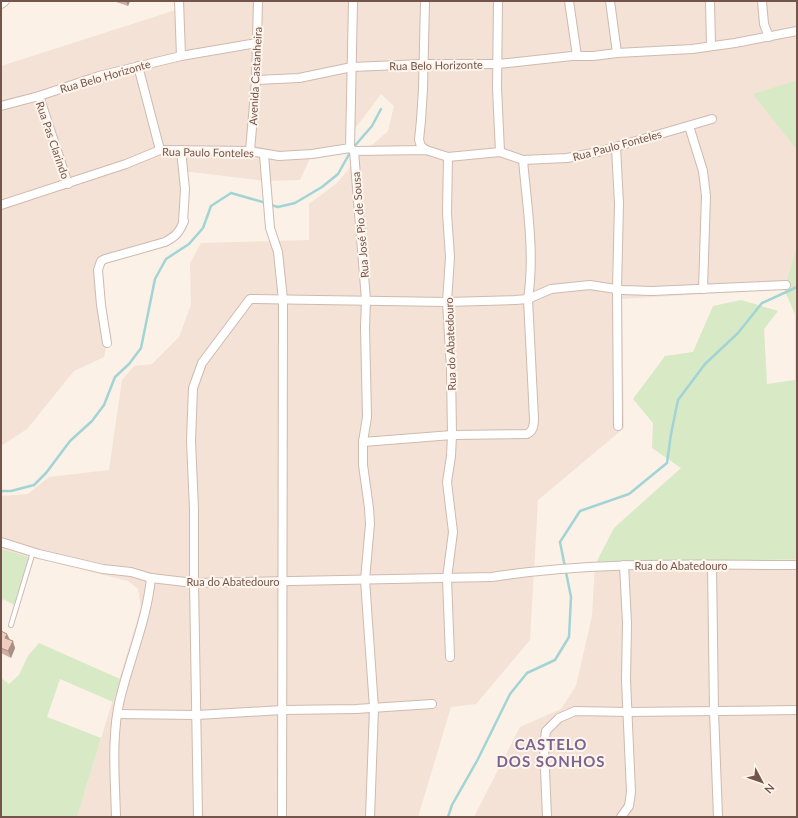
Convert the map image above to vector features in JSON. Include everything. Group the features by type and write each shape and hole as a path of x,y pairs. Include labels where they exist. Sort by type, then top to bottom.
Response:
{"street":[{"path":"1,4 5,1"},
{"path":"179,1 182,56"},
{"name":"Avenida Castanheira","path":"250,151 256,80 258,1"},
{"name":"Rua José Pio de Sousa","path":"353,1 352,149 359,200 366,300 365,328 367,417 363,442 363,465 370,524 364,580 374,708 370,817"},
{"path":"425,1 422,120 419,140 421,146 426,150"},
{"path":"498,1 500,152"},
{"path":"570,1 577,56"},
{"path":"610,1 617,54"},
{"path":"710,1 711,46"},
{"path":"762,1 764,24 769,37"},
{"name":"Rua Belo Horizonte","path":"256,80 299,78 352,67 423,64 498,64 577,56 692,49 735,43 797,31"},
{"name":"Rua Belo Horizonte","path":"1,106 39,96 99,76 138,66 182,56 257,43"},
{"path":"138,66 160,150"},
{"name":"Rua Pas Clarindo","path":"39,96 68,184"},
{"name":"Rua Paulo Fonteles","path":"1,205 126,164 160,150 250,151 264,155 278,156 352,149 426,150 448,157 500,152 523,160 567,158 616,147 712,119"},
{"path":"689,126 703,171 706,196 703,289"},
{"path":"616,147 619,204 617,289 618,426"},
{"path":"107,344 101,305 98,270 99,265 105,259 165,242 173,238 179,232 183,222 185,189 181,150"},
{"path":"264,155 270,228 278,252 283,300 282,817"},
{"name":"Rua do Abatedouro","path":"448,157 447,212 450,257 447,302 451,369 452,456 446,482 453,522 447,578 450,657"},
{"path":"363,442 452,435 527,434 531,432 534,427 528,298 531,282 531,253 523,160"},
{"path":"198,817 194,508 191,441 193,388 202,363 250,299 447,302 528,298 551,289 590,285 617,289 652,291 786,285"},
{"name":"Rua do Abatedouro","path":"1,542 33,552 103,569 131,572 151,578 194,583 492,577 533,570 624,565 797,564"},
{"path":"621,817 628,806 632,792 626,680 627,623 624,565"},
{"path":"712,565 714,711 718,817"},
{"path":"116,817 115,762 120,700 147,605 151,578"},
{"path":"118,714 196,715 282,710 374,708 432,704"},
{"path":"547,817 544,746 546,731 559,718 575,711 628,712 797,710"}],"lane":[{"path":"11,625 33,552"}],"shaded area":[{"path":"179,1 797,1 797,80 754,94 797,150 797,246 784,289 622,299 624,428 538,500 530,640 476,704 451,707 418,817 77,817 141,608 138,589 128,581 1,549 1,496 28,494 49,477 109,470 122,380 134,366 152,364 179,337 191,305 190,263 201,243 309,240 309,204 336,184 360,156 388,131 394,106 381,94 338,151 312,154 300,180 266,181 183,171 179,232 99,265 107,343 104,357 74,371 27,429 1,446 1,66 179,9"},
{"path":"797,559 797,817 474,817 520,727 561,709 576,686 592,616 595,565"}],"green space":[{"path":"797,80 797,150 753,94"},
{"path":"797,246 797,559 595,565 614,528 681,468 652,448 653,423 633,399 665,356 693,352 713,306 741,300 778,311 764,329 767,384 795,380 795,314 784,289"},
{"path":"1,549 29,557 14,605 3,599 1,604"},
{"path":"39,643 120,679 113,702 60,679 47,717 101,738 77,817 1,817 1,678 9,684 19,675 28,656"}],"building":[{"path":"1,631 7,634 5,638 13,641 8,651 1,648"}],"waterway":[{"path":"271,205 278,207 295,203 322,187 338,174 352,149 372,126 381,109"},
{"path":"1,491 11,491 34,485 46,473 70,441 92,421 104,405 115,377 129,364 141,348 155,279 166,259 189,244 203,228 211,206 231,193 266,203"},
{"path":"448,817 452,805 478,759 510,694 527,673 555,660 569,637 571,597 560,542 580,511 629,494 667,463 678,400 705,364 738,333 762,303 797,287"}],"district":[{"name":"CASTELO DOS SONHOS","path":"551,752"}]}
